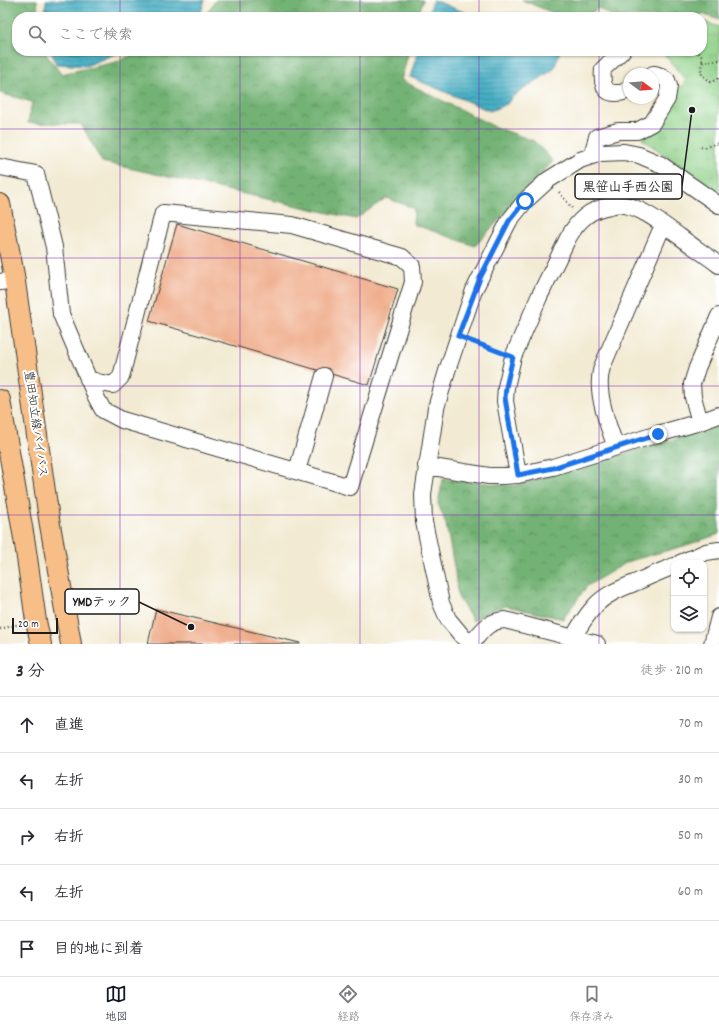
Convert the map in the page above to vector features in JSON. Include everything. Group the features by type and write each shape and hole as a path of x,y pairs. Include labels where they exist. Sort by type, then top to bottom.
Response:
{"main road":[{"name":"豊田知立線バイパス","path":"0,204 7,281 71,644"},
{"path":"0,400 41,644"}],"street":[{"path":"617,56 603,69 602,79 605,88 609,92 623,92"},
{"path":"592,155 597,137 618,131 637,131 652,123 667,99 669,86 667,80 659,75"},
{"path":"597,644 505,620 496,621 487,625 471,644 448,619 441,603 424,522 423,494 426,466 436,408 458,336 480,278 509,221 525,201 548,180 580,160 592,155 610,152 624,152 639,155 660,164 719,205"},
{"path":"0,167 36,174 54,247 61,314 88,379 96,397 104,410 122,420 350,486 413,282 412,266 402,258 292,225 163,213 121,377 113,385 88,379"},
{"path":"518,475 505,398 513,357 539,297 568,238 572,230 582,218 595,210 606,207 623,205 634,208 663,225 719,265"},
{"path":"616,447 601,396 600,379 602,367 663,225"},
{"path":"700,422 693,397 692,384 696,368 719,316"},
{"path":"297,471 324,376"},
{"path":"426,466 489,476 518,475 553,468 719,415"},
{"path":"687,560 706,552 719,550"},
{"path":"573,638 594,606 602,599 618,590 671,567"},
{"path":"712,644 719,617"}],"path":[{"path":"701,56 703,62 701,68 702,75 711,82 719,78"},
{"path":"703,62 719,60"},
{"path":"701,147 703,148 719,143"},
{"path":"548,180 582,218"},
{"path":"458,336 513,357"}],"green space":[{"path":"0,0 37,0 38,12 12,12 12,56 48,56 61,74 116,62 130,56 408,56 401,80 495,127 534,141 553,161 475,246 413,224 414,208 386,198 356,219 102,162 81,124 28,123 32,102 0,93"},
{"path":"216,0 423,0 419,12 208,12"},
{"path":"522,0 719,0 719,20 707,16 707,12 605,12 598,8 593,12 551,12"},
{"path":"707,23 719,27 719,193 642,139 686,80 665,56 707,56"},
{"path":"719,426 719,534 684,546 629,561 587,586 563,619 506,606 489,611 473,621 458,597 446,524 438,503 443,479 514,486"}],"water":[{"path":"46,0 205,0 201,12 45,12"},
{"path":"434,0 464,12 429,12"},
{"path":"53,56 110,56 86,66 56,64"},
{"path":"416,56 558,56 554,69 512,97 507,104 490,111 410,77"}],"building":[{"path":"177,224 398,289 369,385 149,321"},
{"path":"156,609 300,643 300,644 148,644"}],"place":[{"name":"黒笹山手西公園","path":"692,110"},
{"name":"YMDテック","path":"191,627"}],"route":[{"path":"525,201 504,229 474,290 458,336 513,357 505,398 518,475 553,468 658,434"}]}
